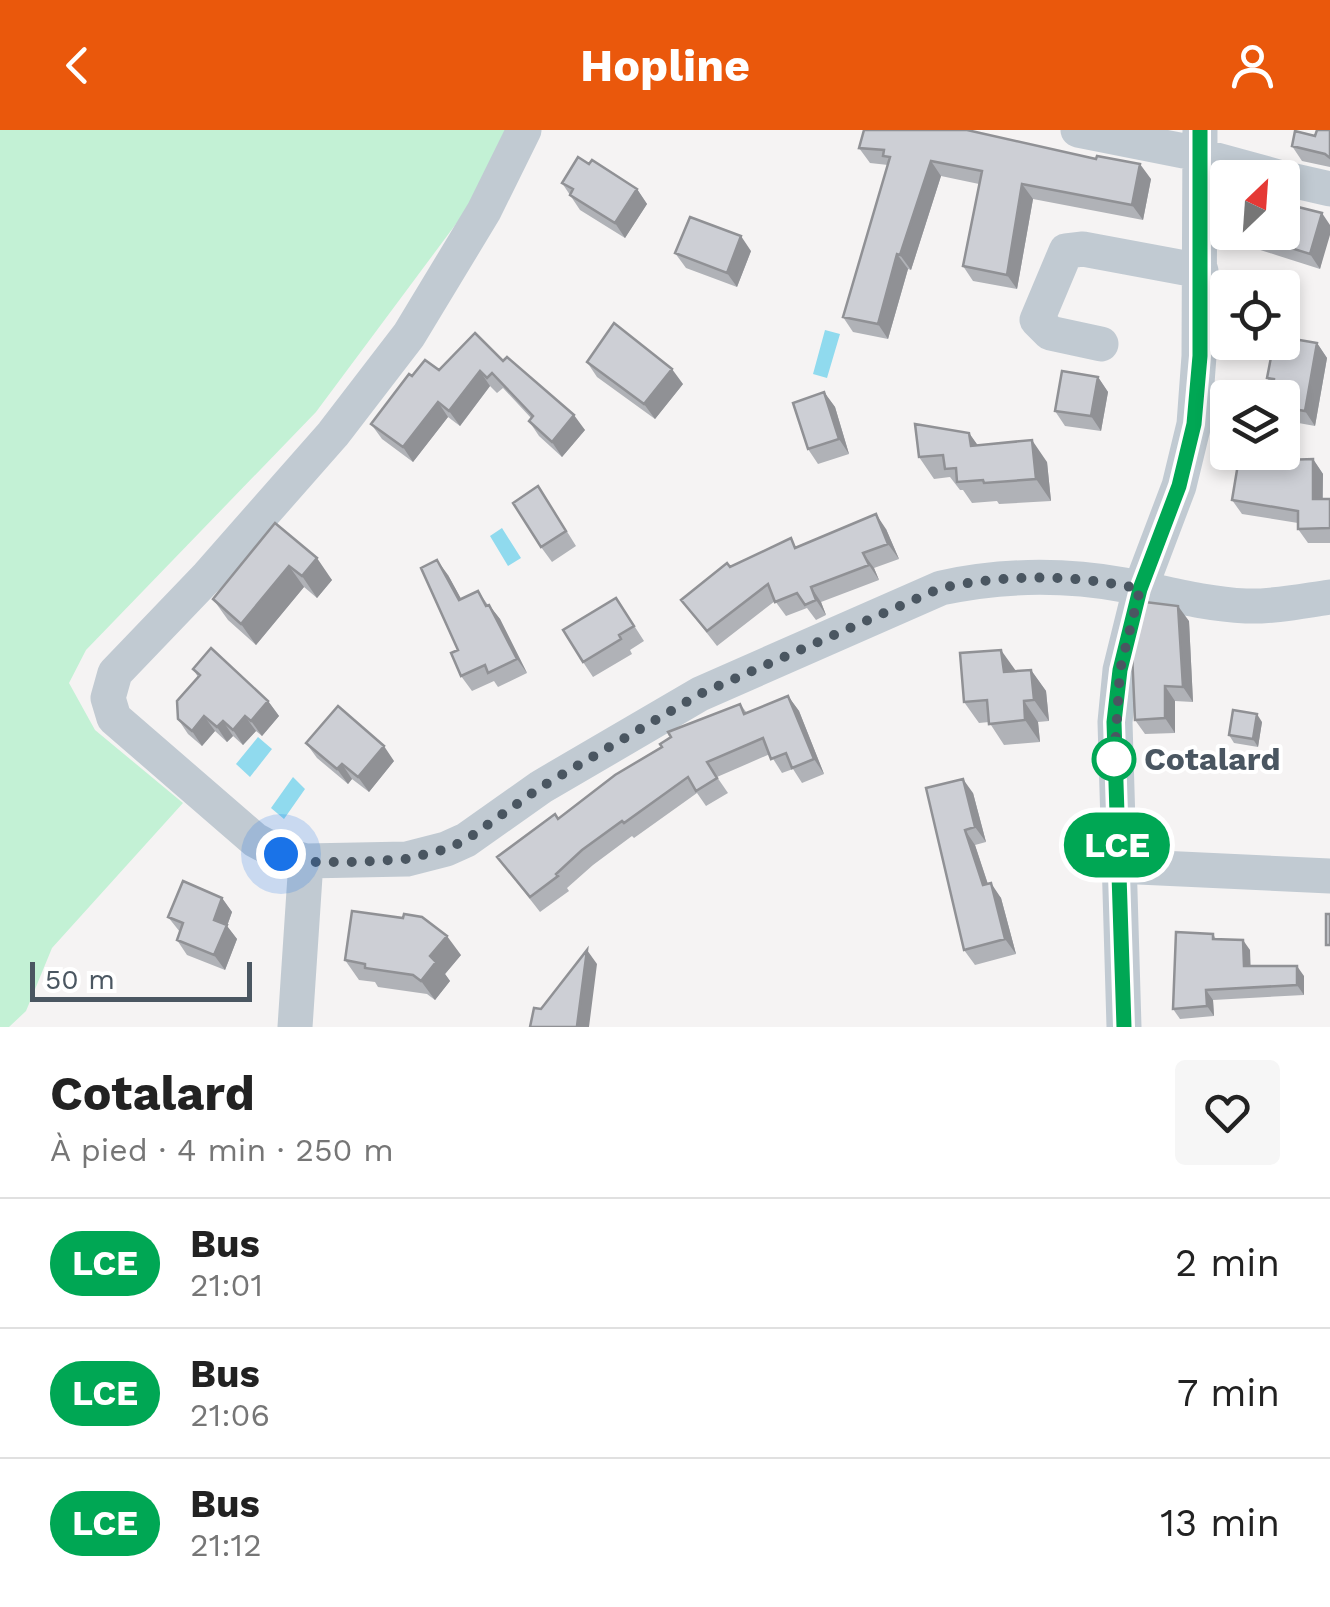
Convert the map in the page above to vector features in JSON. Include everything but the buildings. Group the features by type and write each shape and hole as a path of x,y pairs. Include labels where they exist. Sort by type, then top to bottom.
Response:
{"street":[{"path":"524,130 484,211 408,334 333,434 208,576 115,673 108,698 114,718 256,840 306,862 407,859 446,849 466,840 541,787 700,694 941,588 984,578 1022,576 1251,606 1330,597"},
{"path":"1078,130 1200,143 1240,160"},
{"path":"1124,1027 1114,722 1120,670 1140,589 1179,486 1194,424 1200,356 1200,143"},
{"path":"1300,182 1330,189"},
{"path":"1100,344 1050,334 1037,320 1066,250 1083,249 1201,270"},
{"path":"295,1027 306,862"},
{"path":"1117,866 1330,876"}],"green space":[{"path":"0,130 509,130 479,193 316,412 86,650 69,683 95,730 183,803 52,948 26,1011 9,1027 0,1027"}],"water":[{"path":"825,330 840,334 827,378 813,374"},
{"path":"502,528 521,558 508,566 490,536"},
{"path":"258,737 272,749 250,777 236,764"},
{"path":"293,777 305,789 284,819 271,808"}],"bus line":[{"name":"LCE","path":"1124,1027 1114,722 1120,670 1140,589 1179,486 1194,424 1200,356 1200,130"}],"place":[{"name":"Cotalard","path":"1114,759"}],"route":[{"path":"281,854 306,862 357,862 407,859 446,849 466,840 541,787 700,694 941,588 984,578 1022,576 1140,589 1120,670 1114,764 1114,759"}]}
